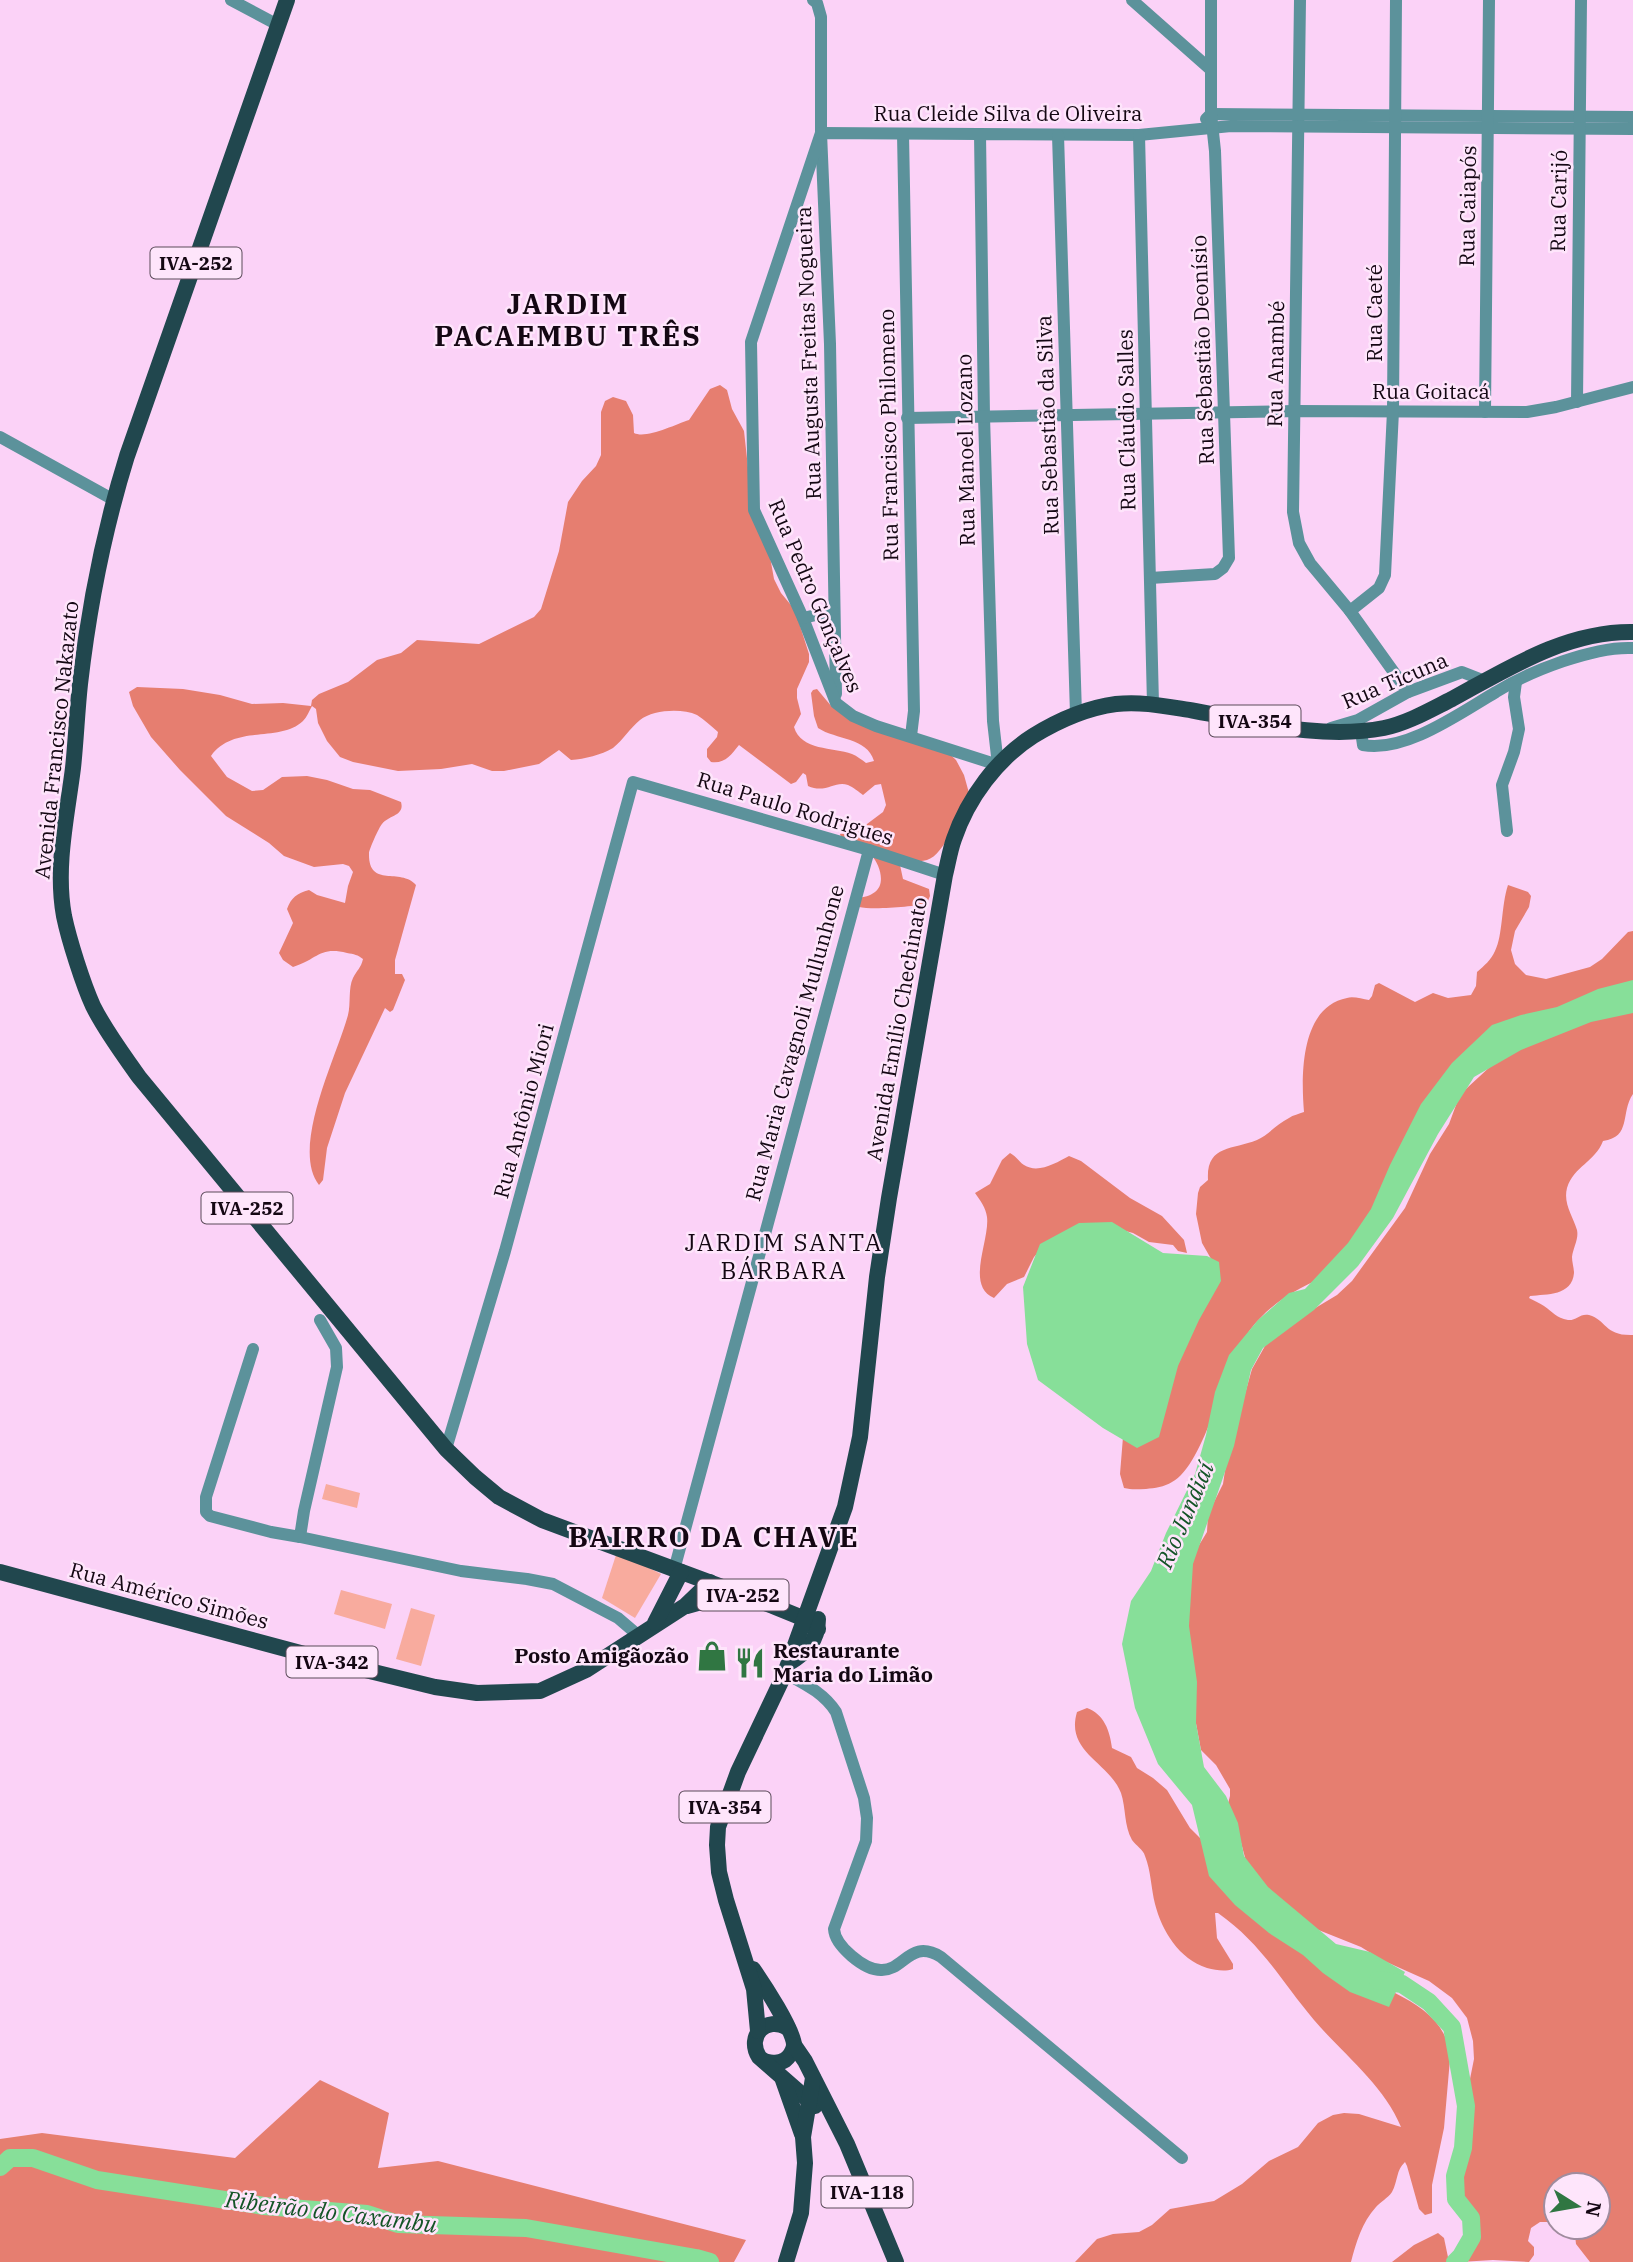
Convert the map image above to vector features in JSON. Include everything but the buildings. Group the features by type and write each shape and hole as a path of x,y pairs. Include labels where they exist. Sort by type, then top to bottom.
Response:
{"main road":[{"name":"Avenida Francisco Nakazato","path":"287,0 114,500 96,579 80,684 61,883 64,916 92,1005 109,1035 139,1077 446,1449 499,1497 542,1520 737,1592 811,1624"},
{"name":"Avenida Emílio Chechinato","path":"787,1668 807,1650 814,1593 852,1485 860,1437 881,1248 953,840 966,809 998,765 1048,726 1076,714 1118,704 1153,704 1319,731 1349,733 1387,727 1422,715 1545,649 1588,636 1633,632"},
{"name":"Rua Maria Cavagnoli Mullunhone","path":"654,1625 678,1571"},
{"name":"Rua Américo Simões","path":"0,1572 349,1666 435,1687 477,1693 540,1691 597,1665 685,1606 710,1582"},
{"path":"685,1606 737,1592"},
{"name":"IVA-354","path":"758,2031 754,1989 719,1872 718,1827 738,1772 787,1668"},
{"name":"IVA-354","path":"746,1958 768,1990 788,2028"},
{"path":"768,2024 782,2024 788,2028 794,2045 791,2055 774,2064 764,2061 755,2051 758,2031 768,2024"},
{"name":"IVA-118","path":"794,2045 847,2144 896,2262"},
{"name":"IVA-118","path":"764,2061 836,2123"},
{"path":"782,2077 803,2137"},
{"path":"786,2262 801,2213 803,2137 813,2078"}],"street":[{"path":"1132,0 1210,69"},
{"name":"Rua Sebastião Deonísio","path":"1150,578 1215,574 1223,568 1228,558 1215,151 1211,114 1211,0"},
{"name":"Rua Anambé","path":"1300,0 1293,512 1299,543 1310,563 1350,611 1408,692"},
{"name":"Rua Caeté","path":"1350,611 1379,588 1385,576 1393,411 1396,0"},
{"name":"Rua Caiapós","path":"1485,412 1489,0"},
{"name":"Rua Carijó","path":"1577,402 1581,0"},
{"path":"234,1 278,25"},
{"name":"Rua Augusta Freitas Nogueira","path":"815,1 821,17 821,133 830,344 836,703"},
{"path":"1195,129 1211,114 1300,120 1488,122 1579,122 1633,117"},
{"name":"Rua Cleide Silva de Oliveira","path":"821,133 1139,135 1300,120"},
{"path":"1579,122 1633,129"},
{"name":"Rua Pedro Gonçalves","path":"821,133 751,342 754,510 803,618 836,703 853,716 998,765"},
{"name":"Rua Francisco Philomeno","path":"903,134 914,711 911,736"},
{"name":"Rua Manoel Lozano","path":"980,134 984,416 993,721 998,765"},
{"name":"Rua Sebastião da Silva","path":"1058,135 1076,714"},
{"name":"Rua Cláudio Salles","path":"1139,135 1153,704"},
{"name":"Rua Goitacá","path":"907,418 1294,411 1527,412 1633,387"},
{"path":"0,437 114,500"},
{"path":"803,618 834,611"},
{"path":"1361,731 1363,745 1374,747 1393,744 1426,732 1516,682 1587,653 1615,647 1633,648"},
{"name":"Rua Ticuna","path":"1319,731 1358,720 1408,692 1462,672 1485,681"},
{"path":"1507,831 1502,785 1519,729 1514,697 1516,682"},
{"name":"Rua Antônio Miori","path":"446,1449 505,1251 633,782"},
{"name":"Rua Paulo Rodrigues","path":"633,782 869,850 945,875"},
{"name":"Rua Maria Cavagnoli Mullunhone","path":"678,1571 869,850"},
{"path":"300,1537 337,1367 336,1348 320,1320"},
{"path":"253,1349 206,1497 206,1512 210,1516 271,1532 461,1571 527,1578 553,1584 618,1618 639,1636"},
{"path":"787,1668 830,1702 836,1712 864,1798 866,1841 834,1929 838,1942 860,1961 879,1970 886,1969 912,1954 922,1951 933,1953 1182,2158"}],"shaded area":[{"path":"720,385 727,390 732,409 744,431 751,495 769,551 774,579 795,610 809,654 809,662 797,689 801,714 794,727 798,735 818,747 852,754 866,763 874,761 865,747 818,728 811,693 817,689 832,707 937,742 956,760 964,775 969,793 940,850 927,860 900,865 903,879 929,889 927,903 893,908 859,907 858,898 875,892 878,888 881,879 879,869 871,855 840,834 859,830 883,812 886,805 881,784 875,785 863,795 843,784 820,789 808,786 803,773 791,784 739,745 724,760 711,762 707,757 707,749 718,732 697,715 683,711 667,711 646,717 636,723 613,748 598,755 571,760 559,750 539,764 504,771 492,771 472,764 398,771 353,762 340,757 327,741 318,723 316,709 312,706 304,719 293,728 232,740 211,756 227,777 252,791 263,790 282,777 307,776 353,789 370,790 401,802 402,807 399,813 381,826 369,853 374,871 386,876 402,877 416,885 395,960 395,974 402,974 405,980 393,1010 390,1012 385,1008 345,1093 327,1148 323,1180 319,1185 311,1169 313,1126 348,1015 351,982 363,959 354,954 330,951 293,967 283,960 279,953 293,923 287,909 293,899 309,890 345,903 353,872 349,866 343,864 314,867 284,856 269,843 226,816 151,737 133,706 129,692 137,687 183,689 252,704 311,706 312,700 319,694 348,682 377,660 401,653 417,640 479,644 534,617 541,609 559,551 568,502 596,466 601,455 601,412 605,401 613,397 626,401 633,415 634,433 646,434 689,420 710,389"},
{"path":"1508,885 1528,892 1531,896 1529,907 1515,931 1511,950 1515,964 1526,975 1546,979 1590,967 1602,959 1628,932 1633,931 1633,984 1510,1024 1334,1273 1288,1296 1268,1311 1250,1330 1232,1366 1205,1436 1184,1472 1163,1486 1146,1489 1124,1488 1120,1474 1123,1437 1218,1271 1202,1243 1196,1214 1198,1193 1208,1180 1211,1160 1222,1151 1257,1140 1285,1120 1304,1112 1303,1080 1307,1045 1320,1015 1332,1004 1349,997 1369,1000 1375,985 1379,983 1415,1002 1433,993 1448,998 1471,995 1476,986 1477,972 1491,957 1498,944"},
{"path":"1633,1005 1633,1094 1622,1129 1612,1139 1603,1141 1595,1154 1574,1174 1567,1188 1567,1205 1577,1233 1572,1257 1572,1281 1564,1290 1529,1298 1564,1319 1589,1315 1616,1333 1633,1335 1633,2262 1590,2262 1576,2244 1576,2241 1612,2241 1612,2171 1542,2171 1542,2222 1531,2228 1528,2241 1534,2247 1534,2255 1529,2262 1460,2262 1471,2239 1458,2189 1467,2124 1466,2099 1474,2059 1467,2018 1452,1998 1429,1981 1382,1960 1361,1947 1306,1925 1276,1903 1246,1861 1240,1839 1225,1815 1230,1789 1216,1765 1201,1750 1178,1628 1193,1555 1207,1532 1208,1514 1223,1484 1227,1457 1252,1369 1265,1346 1277,1331 1337,1295 1352,1281 1405,1208 1430,1154 1449,1124 1459,1097 1493,1064 1517,1048"},
{"path":"1010,1153 1024,1165 1035,1168 1047,1166 1069,1156 1081,1161 1130,1198 1162,1216 1184,1240 1187,1253 1178,1251 1173,1245 1149,1242 1133,1233 1114,1228 1043,1247 1034,1257 1024,1277 1007,1284 994,1298 985,1292 981,1284 987,1217 975,1193 990,1184 1002,1160"},
{"path":"326,1484 360,1493 357,1508 322,1499"},
{"path":"617,1552 661,1574 635,1618 602,1598"},
{"path":"341,1590 392,1604 385,1629 334,1614"},
{"path":"411,1608 435,1615 421,1666 396,1659"},
{"path":"1087,1708 1098,1714 1105,1724 1112,1748 1131,1757 1137,1768 1167,1790 1190,1828 1208,1846 1395,1993 1424,2011 1445,2036 1450,2059 1444,2128 1432,2185 1432,2213 1425,2215 1419,2209 1405,2162 1392,2192 1378,2205 1363,2226 1351,2262 1075,2262 1097,2239 1113,2234 1139,2232 1152,2225 1170,2209 1214,2201 1242,2184 1269,2161 1298,2147 1318,2123 1333,2115 1359,2114 1401,2127 1374,2084 1314,2020 1259,1950 1233,1925 1215,1913 1217,1938 1233,1964 1233,1969 1217,1970 1197,1964 1173,1943 1158,1914 1144,1854 1129,1835 1121,1793 1115,1782 1082,1747 1077,1737 1077,1712"},
{"path":"320,2080 389,2113 378,2168 438,2161 746,2240 734,2262 0,2262 0,2139 42,2133 235,2158"},
{"path":"1438,2233 1444,2238 1449,2262 1392,2262 1414,2245"}],"water":[{"path":"1633,980 1633,1013 1591,1022 1521,1050 1474,1077 1438,1134 1393,1218 1358,1266 1314,1310 1263,1348 1251,1370 1234,1446 1193,1564 1189,1626 1197,1682 1196,1723 1204,1767 1226,1796 1238,1823 1244,1856 1268,1887 1336,1944 1370,1952 1405,1972 1389,2007 1350,1992 1323,1973 1235,1905 1209,1876 1192,1805 1158,1764 1135,1708 1122,1644 1131,1601 1151,1571 1195,1474 1215,1392 1229,1355 1258,1320 1289,1293 1305,1289 1348,1243 1371,1209 1421,1104 1452,1063 1492,1025 1557,1007 1598,989"},
{"path":"1112,1222 1163,1253 1207,1256 1219,1262 1221,1281 1178,1366 1159,1437 1137,1448 1103,1428 1038,1380 1027,1344 1023,1287 1040,1244 1079,1223"}],"waterway":[{"name":"Rio Jundiaí","path":"1378,1980 1402,1984 1429,2002 1452,2027 1466,2106 1463,2148 1455,2176 1456,2199 1471,2218 1472,2237 1455,2262"},
{"name":"Ribeirão do Caxambu","path":"0,2167 10,2158 33,2158 97,2180 264,2206 367,2214 398,2224 526,2228 710,2262"}],"place":[{"name":"Posto Amigãozão","path":"712,1656"},
{"name":"Restaurante Maria do Limão","path":"750,1663"}],"district":[{"name":"JARDIM PACAEMBU TRÊS","path":"568,320"},
{"name":"JARDIM SANTA BÁRBARA","path":"784,1257"},
{"name":"BAIRRO DA CHAVE","path":"714,1537"}]}
